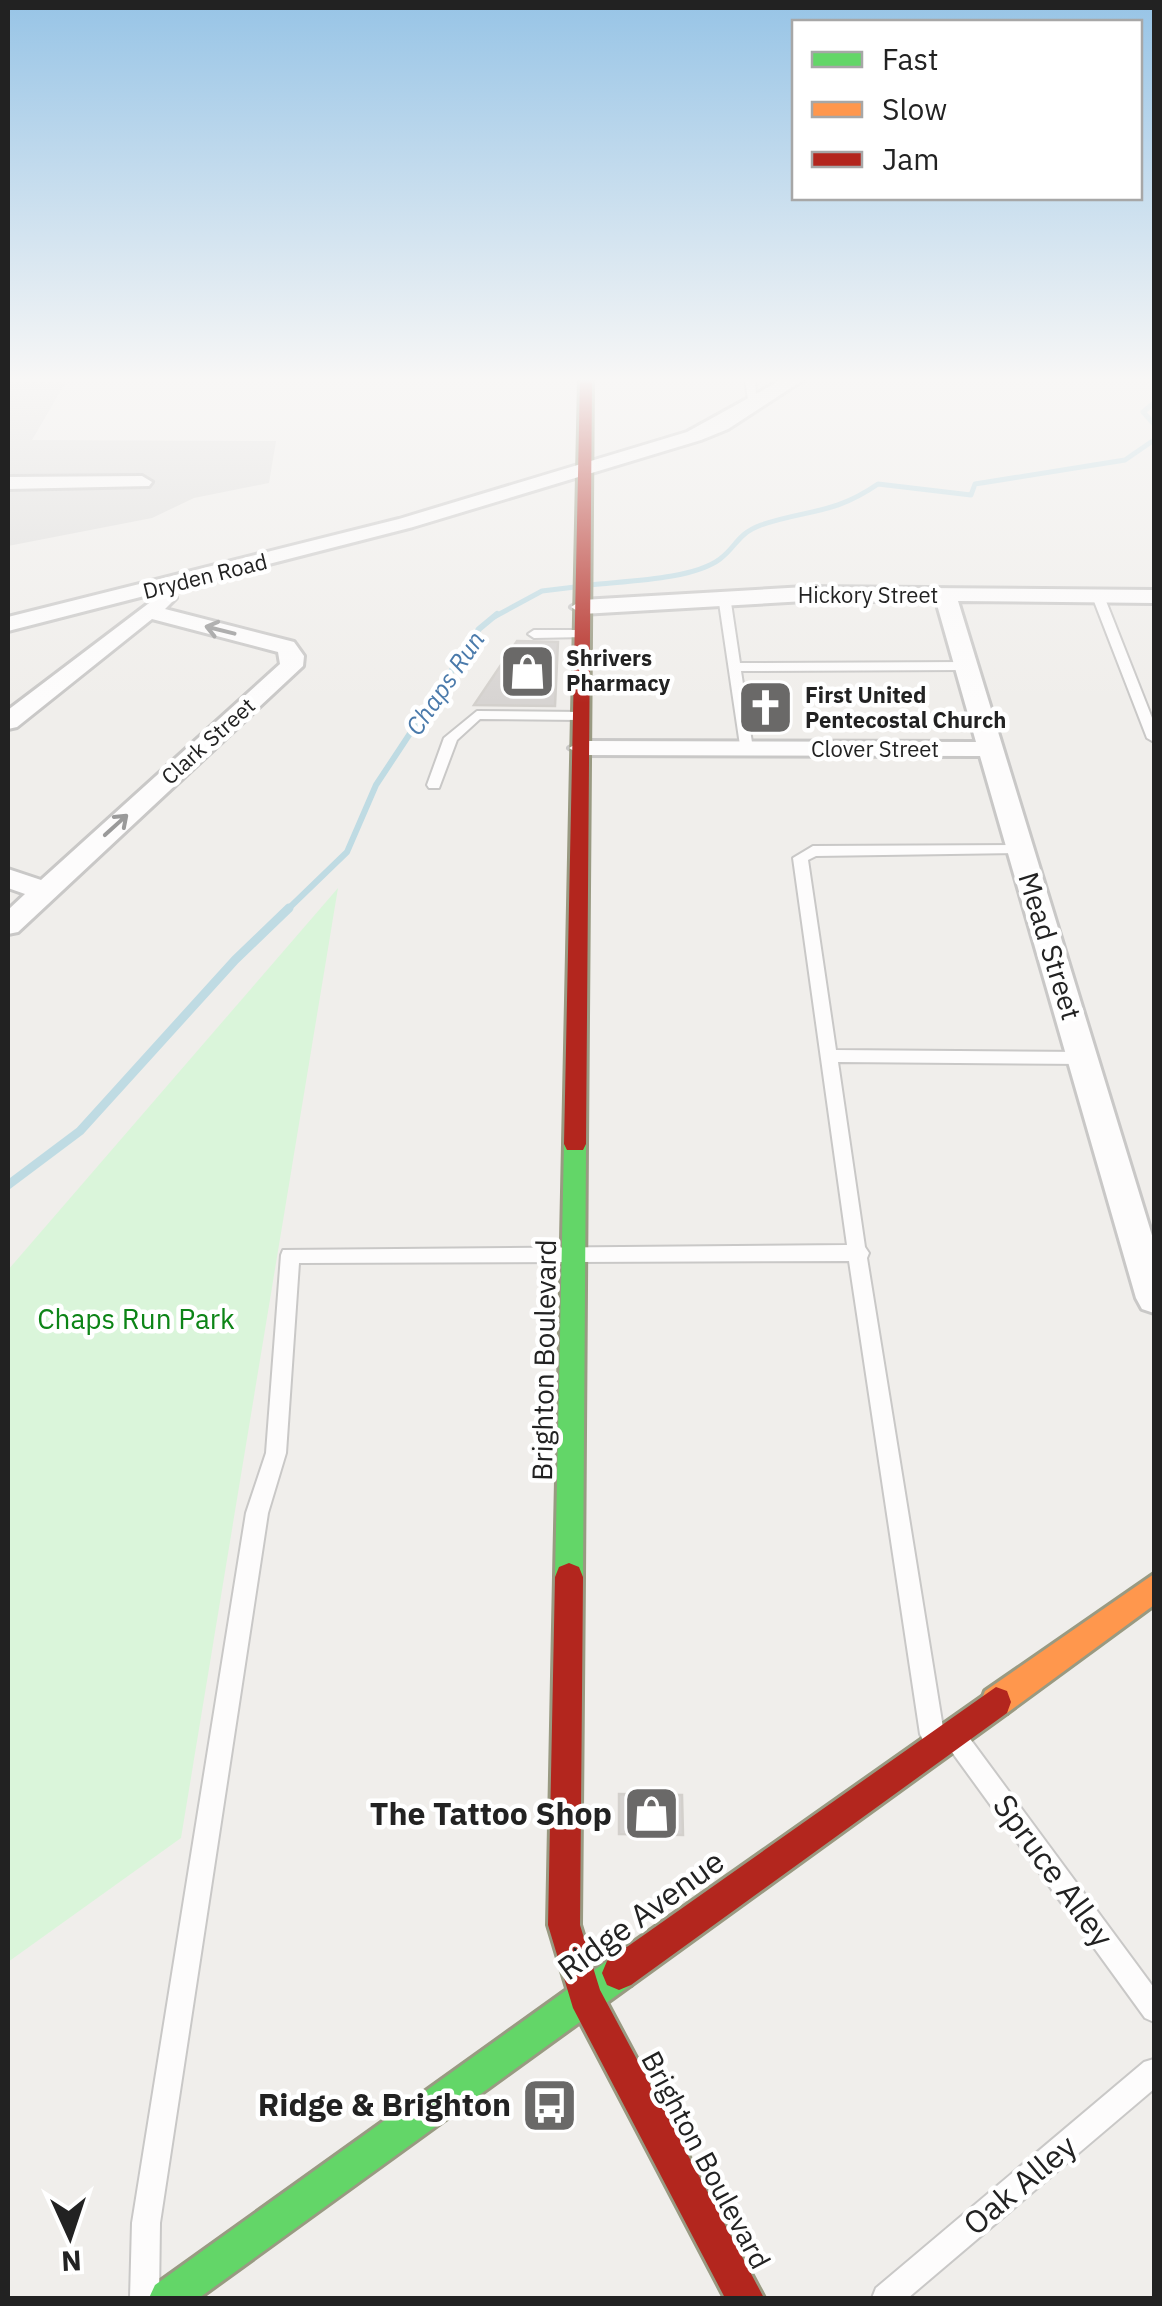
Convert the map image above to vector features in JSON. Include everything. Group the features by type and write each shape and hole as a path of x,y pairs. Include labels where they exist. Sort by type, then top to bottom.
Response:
{"street":[{"name":"Dryden Road","path":"8,624 406,524 526,488"},
{"name":"Brighton Boulevard","path":"583,488 564,1925 585,1996 746,2298"},
{"path":"8,722 184,582"},
{"name":"Mead Street","path":"945,595 1154,1298"},
{"name":"Hickory Street","path":"582,602 724,596 1154,596"},
{"name":"Clark Street","path":"8,925 290,666 292,656 286,647 150,612"},
{"name":"Clover Street","path":"580,748 989,749"},
{"path":"8,878 44,891"},
{"name":"Ridge Avenue","path":"168,2298 1154,1588"}],"lane":[{"path":"724,596 746,748"},
{"path":"1098,596 1154,738"},
{"path":"534,634 582,634"},
{"path":"734,668 964,666"},
{"path":"434,786 451,738 477,715 581,716"},
{"path":"942,1738 903,1574 860,1253 800,858 812,851 1020,850"},
{"path":"830,1056 1084,1058"},
{"path":"144,2298 146,2223 256,1513 276,1453 290,1254 860,1253"},
{"name":"Spruce Alley","path":"942,1738 1154,2009"},
{"name":"Oak Alley","path":"886,2298 1154,2072"}],"shaded area":[{"path":"8,488 246,488 194,498 152,518 8,546"}],"green space":[{"name":"Chaps Run Park","path":"338,888 181,1838 8,1962 8,1270"}],"building":[{"name":"Shrivers Pharmacy","path":"517,641 558,642 555,706 474,705"},
{"name":"First United Pentecostal Church","path":"748,690 784,690 789,726 753,726"},
{"name":"The Tattoo Shop","path":"619,1794 682,1795 683,1835 619,1834"}],"waterway":[{"name":"Chaps Run","path":"590,585 657,578 708,566 753,529 834,506 872,488"},
{"name":"Chaps Run","path":"909,488 971,495 974,488"},
{"name":"Chaps Run","path":"494,617 542,591 575,587"},
{"name":"Chaps Run","path":"287,910 347,852 376,785 479,629 497,614"},
{"name":"Chaps Run","path":"8,1185 80,1131 235,960 289,908"}],"traffic: fast":[{"path":"569,1577 575,1144"},
{"path":"168,2298 619,1973"}],"traffic: slow":[{"path":"996,1702 1154,1588"}],"traffic: jam":[{"path":"575,1144 584,488"},
{"path":"569,1577 564,1925 585,1996 745,2298"},
{"path":"619,1973 996,1702"}],"place":[{"name":"Shrivers Pharmacy","path":"527,671"},
{"name":"First United Pentecostal Church","path":"766,708"},
{"name":"The Tattoo Shop","path":"651,1814"},
{"name":"Ridge & Brighton","path":"550,2105"}]}
